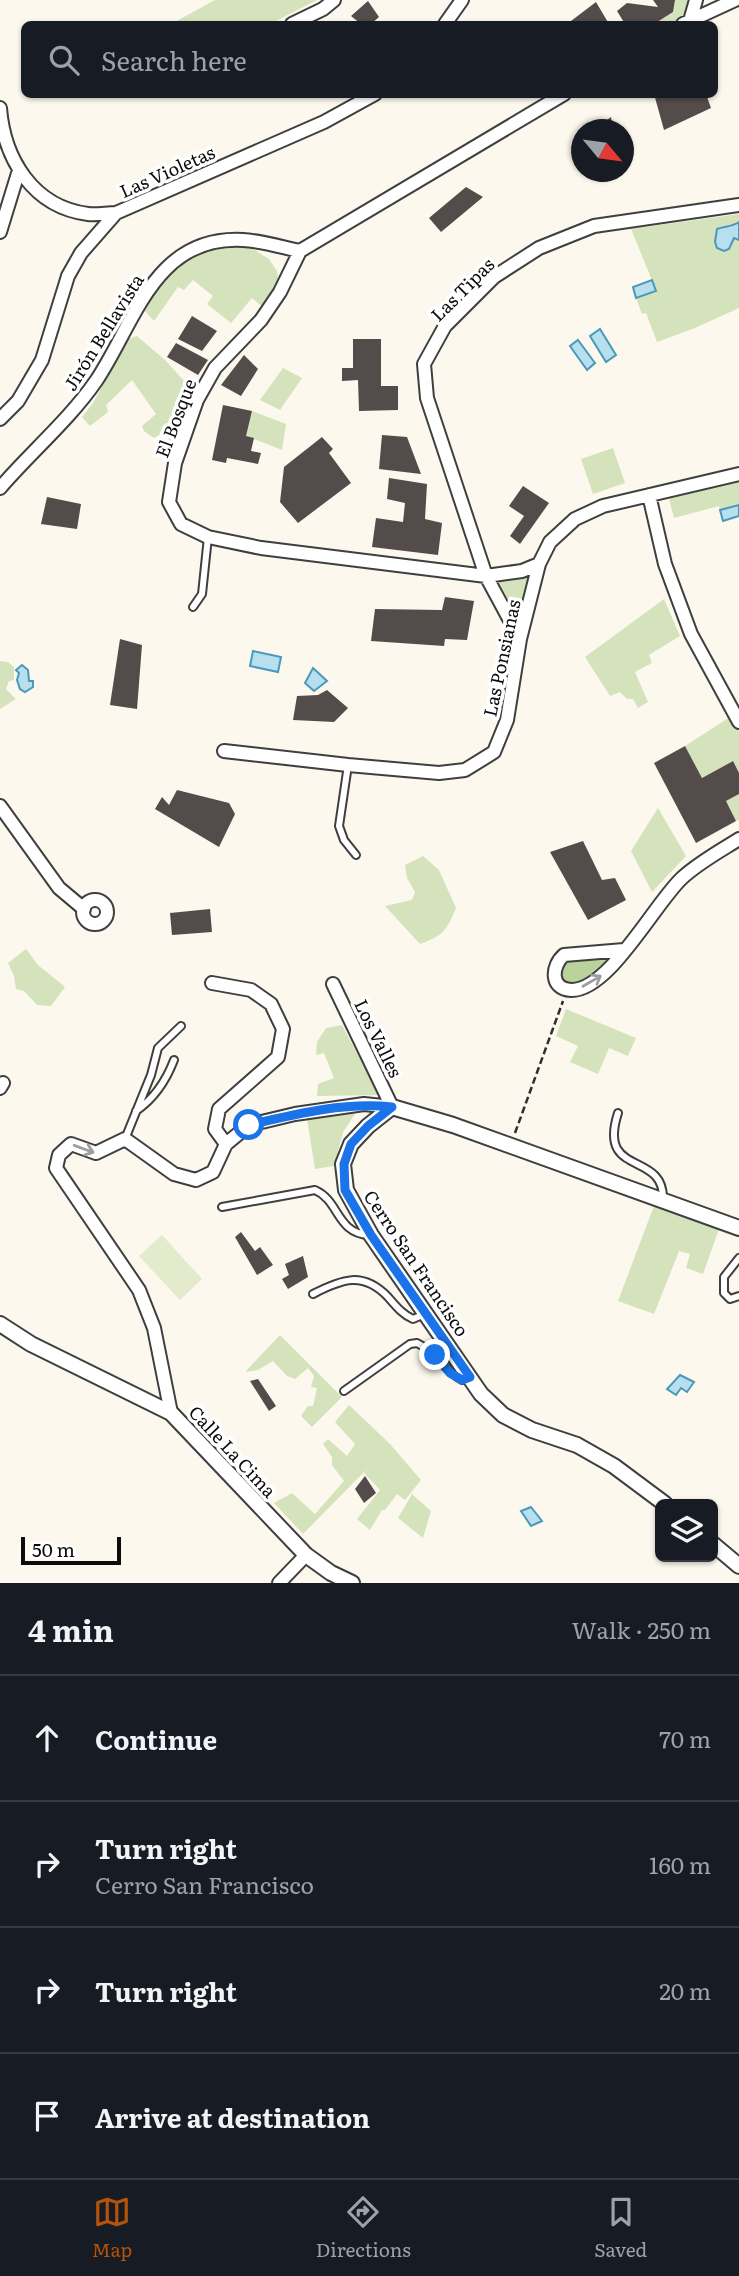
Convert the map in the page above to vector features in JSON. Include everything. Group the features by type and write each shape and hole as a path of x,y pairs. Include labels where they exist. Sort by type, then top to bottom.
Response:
{"street":[{"path":"298,21 323,9 334,0"},
{"path":"447,21 462,0"},
{"path":"686,21 696,0"},
{"path":"688,21 735,0"},
{"name":"Las Violetas","path":"0,419 18,401 42,360 68,276 81,253 116,213 324,122 368,98"},
{"path":"300,251 558,98"},
{"path":"0,108 4,139 19,170 32,187 58,204 87,214 116,213"},
{"path":"0,232 19,170"},
{"name":"Las Tipas","path":"520,639 486,576 427,398 424,363 446,326 494,277 539,248 594,226 739,205"},
{"name":"Jirón Bellavista","path":"0,488 78,406 154,282 179,256 205,243 242,240 300,251"},
{"name":"El Bosque","path":"300,251 280,292 261,320 215,368 197,400 175,463 169,502 181,524 208,537 261,548 486,576 522,571 539,564"},
{"name":"Las Ponsianas","path":"224,751 439,773 465,769 494,751 508,720 520,639 539,564 550,542 575,519 603,506 739,474"},
{"path":"649,495 666,564 691,634 739,722"},
{"path":"0,806 59,888 84,909"},
{"path":"624,950 564,955 558,961 554,976 557,982 568,989 579,988 610,970 641,932 661,901 682,878 739,839"},
{"path":"212,983 251,990 271,1004 282,1028 278,1056 219,1109 215,1129 226,1144"},
{"name":"Los Valles","path":"333,984 392,1107"},
{"path":"171,1413 154,1328 138,1290 56,1168 59,1155 71,1144 96,1153 125,1139 174,1174 196,1180 213,1172 226,1144 249,1125 295,1114 364,1104 392,1107 453,1125 739,1228"},
{"name":"Cerro San Francisco","path":"392,1107 351,1144 344,1164 345,1190 371,1235 481,1394 503,1415 532,1430 577,1445 614,1466 658,1499"},
{"name":"Calle La Cima","path":"0,1324 31,1344 171,1413 306,1555 331,1573 352,1583"},
{"path":"718,1548 739,1566"},
{"path":"279,1583 306,1555"}],"lane":[{"path":"193,607 202,594 208,537"},
{"path":"348,765 339,827 344,840 356,855"},
{"path":"125,1139 151,1075 158,1048 181,1026"},
{"path":"135,1112 155,1095 174,1060"},
{"path":"618,1113 613,1130 614,1145 624,1156 656,1175 663,1189 663,1201"},
{"path":"222,1207 315,1190 323,1194 348,1229 371,1235"},
{"path":"739,1258 724,1277 724,1293 730,1299 739,1296"},
{"path":"313,1294 333,1284 350,1280 365,1281 380,1289 404,1315 413,1319 427,1314"},
{"path":"344,1391 410,1344 417,1343 435,1355 450,1373 462,1380 470,1377"}],"path":[{"path":"510,1146 568,989"}],"green space":[{"path":"215,0 317,0 276,21 176,21"},
{"path":"675,0 688,0 687,12 679,21 659,21 673,12"},
{"path":"739,214 739,222 715,235 717,248 732,245 734,238 739,240 739,308 657,342 646,313 642,314 636,298 656,290 631,229"},
{"path":"229,247 251,248 269,259 277,271 279,285 265,309 252,298 231,323 207,304 213,296 193,280 184,290 178,287 154,321 145,311 160,287 179,268 202,254"},
{"path":"137,336 165,360 196,394 180,434 171,443 164,432 154,438 144,431 142,426 156,414 132,380 106,405 108,412 90,426 82,417 93,403 128,339"},
{"path":"283,368 302,378 280,410 260,400"},
{"path":"252,411 286,424 282,450 246,436"},
{"path":"613,448 625,483 593,494 581,459"},
{"path":"739,476 739,505 720,510 719,506 674,518 668,495"},
{"path":"539,564 520,639 486,576"},
{"path":"664,599 680,636 649,655 652,663 635,672 648,702 638,708 633,699 627,699 620,692 610,696 585,657"},
{"path":"0,661 8,662 14,667 14,680 9,681 6,689 16,699 0,709"},
{"path":"730,717 739,732 739,773 732,761 702,778 685,746"},
{"path":"739,794 739,820 736,821 726,801"},
{"path":"658,808 686,856 652,892 631,851"},
{"path":"423,856 439,870 456,908 443,931 420,944 385,906 412,900 415,892 407,878 405,865"},
{"path":"26,949 38,965 65,987 51,1006 37,1005 24,991 16,989 8,963"},
{"path":"624,950 595,980 563,988 557,961"},
{"path":"566,1009 636,1038 628,1056 609,1048 598,1074 570,1062 578,1046 556,1036"},
{"path":"342,1025 379,1095 317,1096 318,1084 334,1078 324,1053 316,1055 317,1042 326,1028"},
{"path":"357,1111 343,1132 334,1166 315,1169 307,1119"},
{"path":"654,1206 719,1229 703,1274 686,1268 690,1254 679,1251 654,1314 618,1301"},
{"path":"162,1235 202,1279 180,1300 139,1256"},
{"path":"280,1335 342,1397 312,1427 301,1416 308,1406 313,1406 317,1388 311,1387 314,1376 308,1368 295,1379 287,1376 273,1361 258,1370 245,1372"},
{"path":"349,1405 390,1444 421,1480 405,1500 397,1494 385,1510 382,1510 370,1530 357,1519 380,1490 364,1473 368,1468 303,1534 274,1503 292,1493 315,1514 344,1481 332,1465 332,1457 323,1444 328,1439 347,1456 355,1444 335,1422"},
{"path":"412,1494 431,1511 423,1538 398,1518"}],"water":[{"path":"739,222 739,240 734,238 729,249 724,251 717,248 717,229"},
{"path":"652,280 656,291 636,298 633,287"},
{"path":"600,329 616,355 606,362 590,336"},
{"path":"578,340 595,363 587,370 570,346"},
{"path":"739,505 739,516 723,521 720,510"},
{"path":"253,651 281,657 278,672 250,666"},
{"path":"22,665 28,670 29,681 33,681 33,687 25,692 20,689 17,680 19,673 16,670"},
{"path":"313,668 327,681 314,691 305,683"},
{"path":"680,1375 694,1382 687,1392 681,1388 676,1395 667,1389"},
{"path":"531,1507 542,1521 531,1526 521,1511"}],"building":[{"path":"653,0 675,0 673,12 659,21 623,21 617,11 627,3 658,7"},
{"path":"368,1 379,17 374,21 357,21 351,16"},
{"path":"596,2 607,21 571,21"},
{"path":"655,98 707,98 711,108 664,130"},
{"path":"466,187 483,197 441,232 429,218"},
{"path":"192,316 217,331 202,351 178,339"},
{"path":"353,339 381,339 381,386 398,386 398,410 359,411 358,380 342,381 342,368 353,368"},
{"path":"176,343 208,360 198,375 167,357"},
{"path":"244,355 258,369 241,396 221,385"},
{"path":"223,405 252,411 246,436 254,438 251,451 261,453 258,464 227,458 226,463 212,460"},
{"path":"382,435 407,437 421,474 379,469"},
{"path":"322,437 333,449 329,453 351,483 298,523 280,502 284,467"},
{"path":"389,478 427,484 425,519 442,523 438,555 372,547 376,518 403,522 405,503 387,499"},
{"path":"523,486 549,503 520,544 510,536 524,516 509,506"},
{"path":"47,497 81,504 77,529 41,524"},
{"path":"445,597 474,601 467,640 445,639 444,646 371,641 375,609 442,610"},
{"path":"120,639 142,645 137,709 110,705"},
{"path":"327,690 348,708 334,722 293,720 297,696 318,695"},
{"path":"685,746 702,778 733,761 739,773 739,794 726,801 736,821 696,843 654,763"},
{"path":"177,790 229,803 235,814 219,847 155,809 162,797 169,805"},
{"path":"583,841 602,880 615,878 626,900 588,920 550,852"},
{"path":"210,909 212,932 172,935 170,913"},
{"path":"241,1232 255,1251 260,1247 273,1265 257,1275 235,1237"},
{"path":"303,1256 308,1277 288,1289 282,1279 289,1275 285,1264"},
{"path":"258,1379 276,1406 269,1411 250,1381"},
{"path":"365,1476 376,1493 364,1503 355,1489"}],"route":[{"path":"249,1125 295,1114 364,1104 392,1107 351,1144 344,1164 345,1190 371,1235 470,1377 462,1380 450,1373 435,1355"}]}
